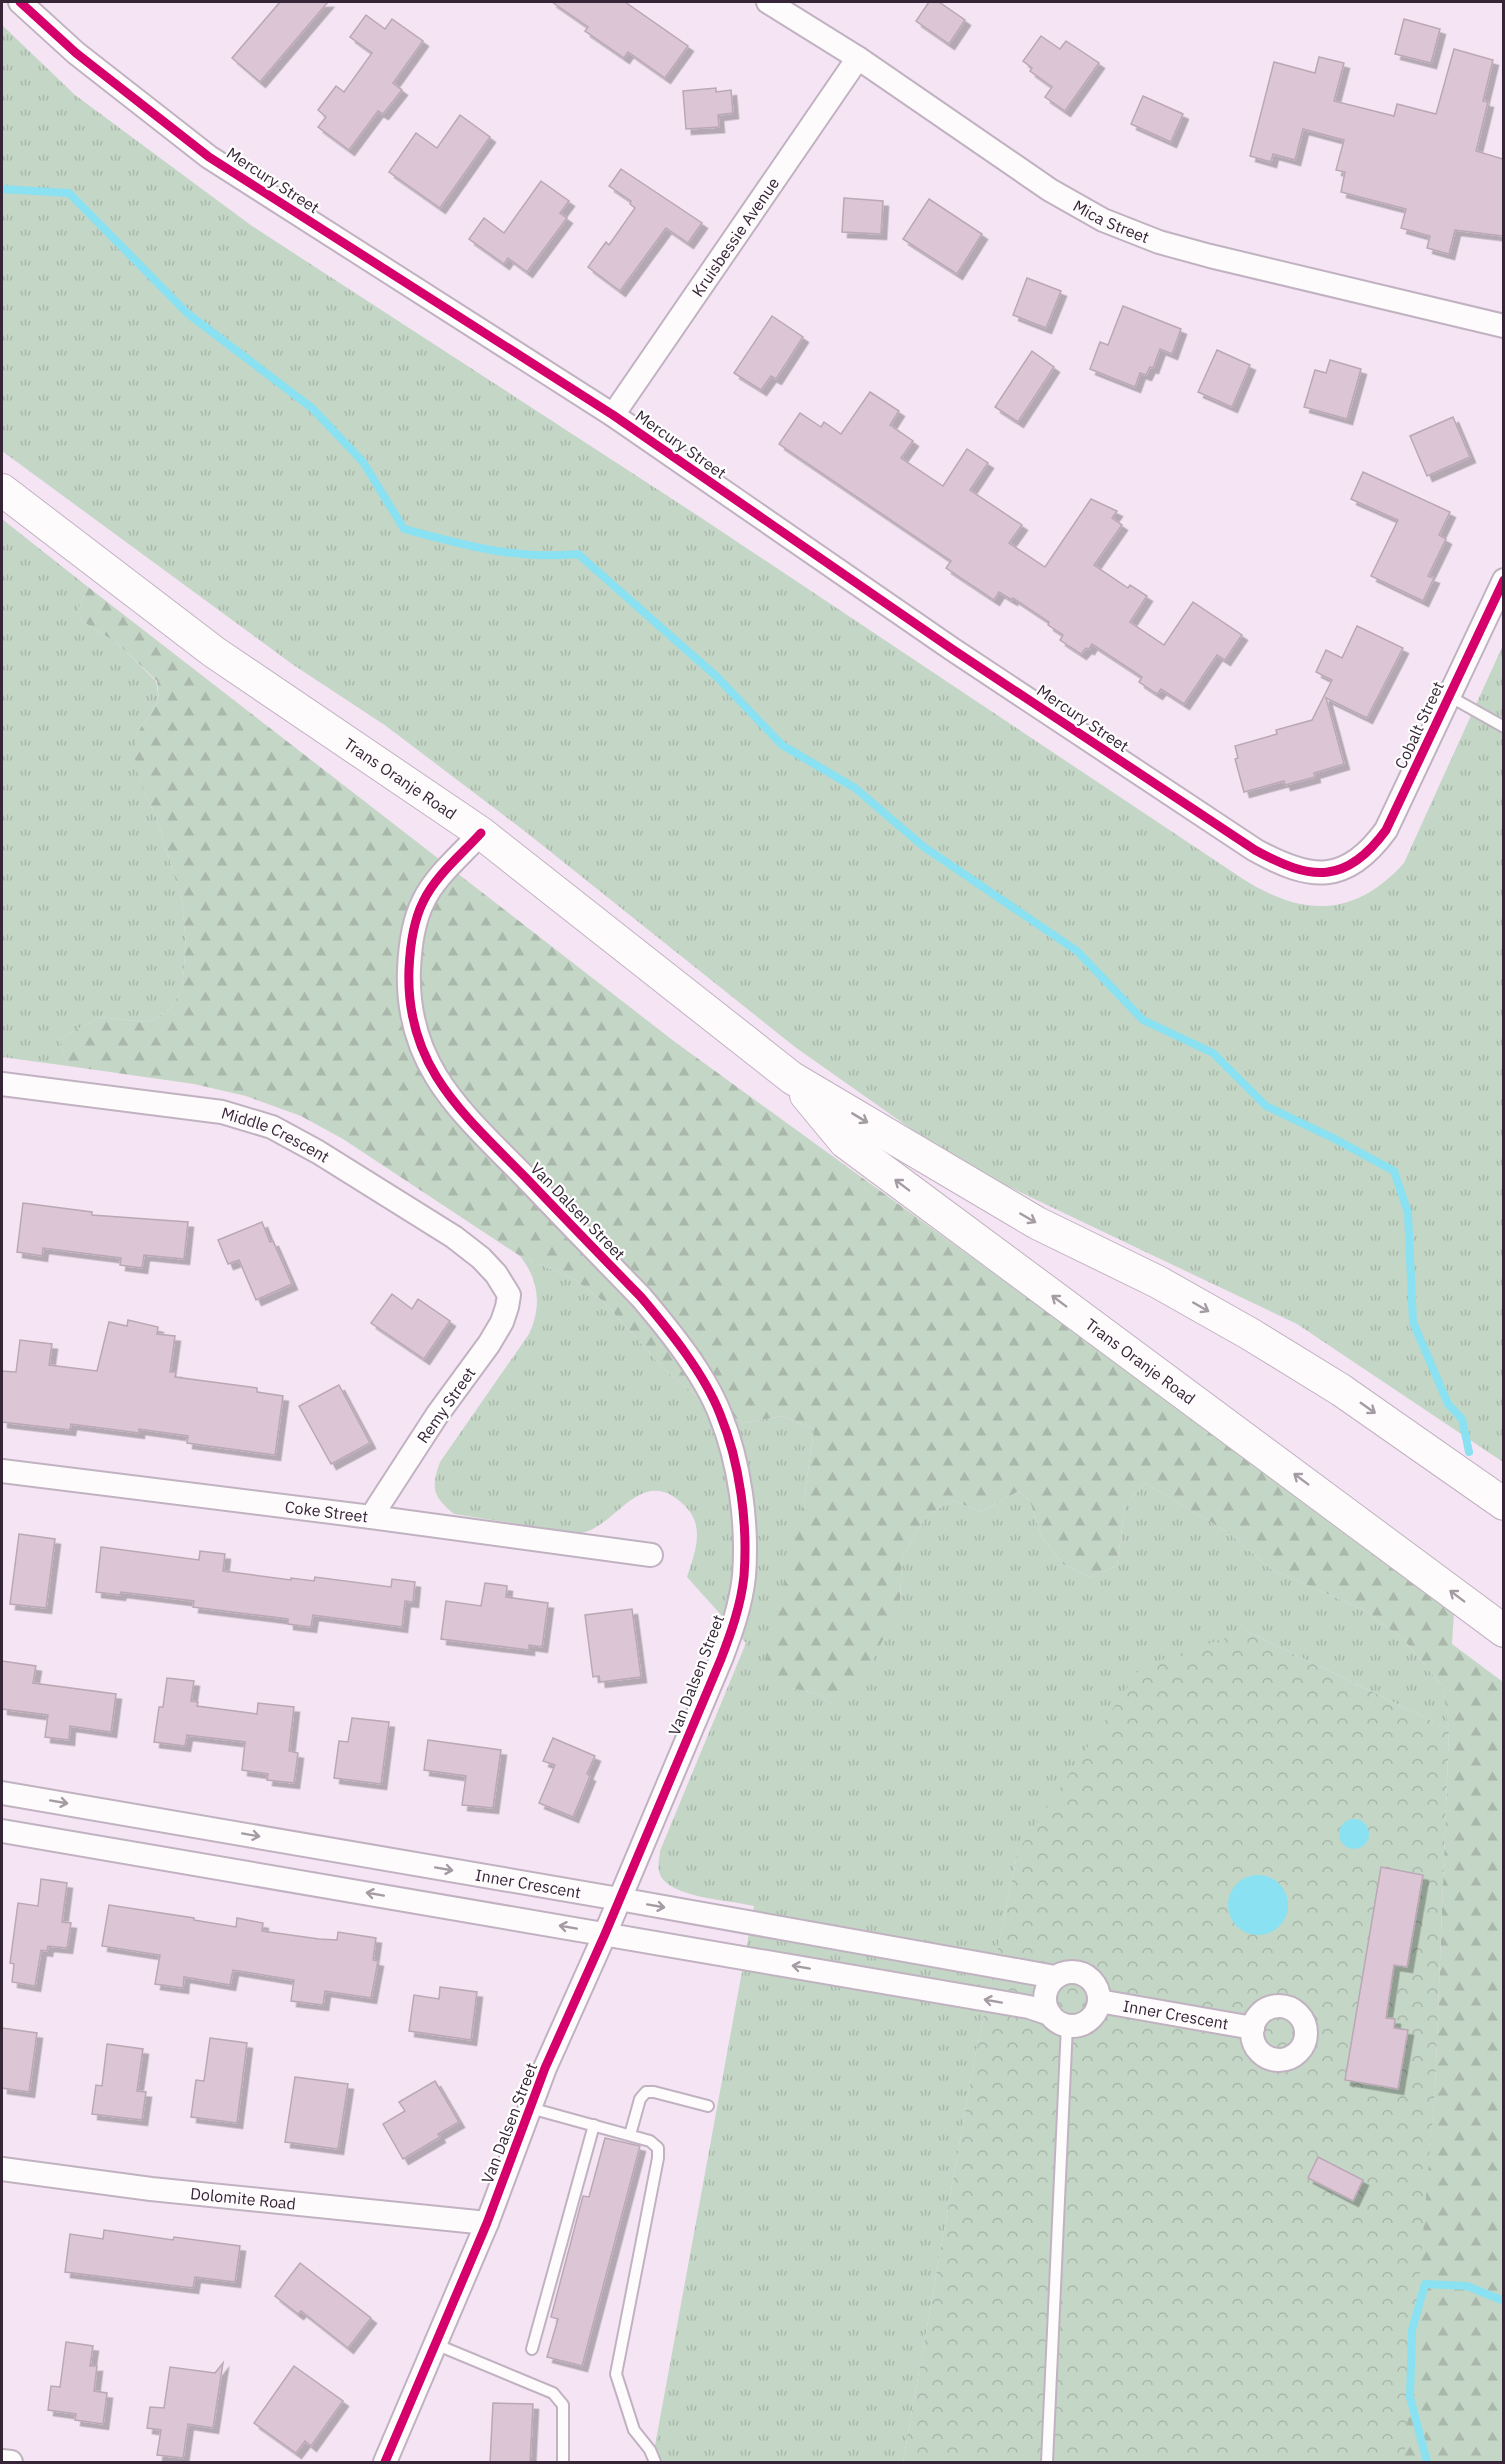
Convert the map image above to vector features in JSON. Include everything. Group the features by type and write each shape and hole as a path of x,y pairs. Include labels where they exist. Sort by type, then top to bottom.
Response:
{"main road":[{"name":"Trans Oranje Road","path":"2,490 214,652 481,833 792,1078 1037,1223 1158,1282 1250,1334 1341,1390 1503,1504"},
{"name":"Trans Oranje Road","path":"792,1078 845,1142 1503,1631"}],"street":[{"name":"Mercury Street","path":"20,2 76,52 209,157 613,415 942,642 1255,850 1294,869 1311,873 1344,868"},
{"name":"Mica Street","path":"768,2 858,58 1050,190 1103,220 1159,242 1210,256 1503,326"},
{"name":"Kruisbessie Avenue","path":"613,415 858,58"},
{"name":"Cobalt Street","path":"1344,868 1361,860 1386,830 1503,580"},
{"name":"Van Dalsen Street","path":"385,2463 487,2223 545,2068 605,1934 731,1632 744,1578 745,1548 736,1470 720,1413 699,1375 664,1324 472,1123 439,1084 421,1050 414,1028 408,992 410,953 416,922 423,902 432,887 481,833"},
{"name":"Middle Crescent","path":"2,1084 222,1112 272,1127 318,1152 454,1237 481,1258 506,1288"},
{"name":"Remy Street","path":"371,1517 437,1415 489,1344 507,1307 506,1288"},
{"name":"Coke Street","path":"2,1471 651,1555"},
{"name":"Inner Crescent","path":"2,1793 1055,1977"},
{"path":"2,1831 1029,2007 1059,2020 1076,2025 1092,2018 1099,2001 1095,1984 1081,1973 1072,1971 1055,1977 1046,1993 1045,2002 1059,2020"},
{"name":"Inner Crescent","path":"1099,2001 1253,2028"},
{"name":"Dolomite Road","path":"2,2169 150,2189 487,2223"},
{"path":"2,2461 11,2463"}],"lane":[{"path":"1449,696 1503,726"},
{"path":"1047,2463 1059,2020"},
{"path":"630,2135 640,2100 646,2092 708,2106"},
{"path":"530,2108 650,2141 658,2148 658,2158 616,2374 634,2430 650,2450 655,2463"},
{"path":"532,2349 594,2125"},
{"path":"435,2344 553,2393 563,2405 563,2463"}],"green space":[{"path":"2,25 75,95 252,226 703,519 1243,879 1286,900 1307,905 1327,906 1347,902 1366,894 1385,881 1404,863 1503,645 1503,1462 1297,1324 1005,1185 914,1131 795,1047 522,829 386,726 292,664 2,451"},
{"path":"2,519 88,587 77,612 82,621 117,643 156,681 159,700 136,735 139,780 157,819 182,901 186,945 182,988 172,1007 154,1019 144,1022 100,1017 59,1039 68,1066 2,1057"},
{"path":"88,587 675,1042 1137,1377 1454,1613 1452,1644 1503,1682 1503,2462 1402,2462 1435,2090 1449,1730 1443,1687 1404,1640 1366,1611 1271,1569 1229,1533 1145,1483 1125,1505 1117,1566 1089,1577 1063,1564 1041,1536 1030,1501 1019,1491 980,1512 953,1500 926,1516 902,1558 900,1605 856,1694 833,1704 817,1694 792,1688 763,1668 804,1499 814,1429 782,1416 744,1423 693,1393 665,1370 603,1301 574,1279 520,1256 343,1139 301,1116 246,1096 194,1084 68,1066 59,1039 100,1017 144,1022 154,1019 172,1007 182,988 186,945 182,901 157,819 139,780 135,759 136,735 159,700 157,681 117,643 82,621 77,612"},
{"path":"520,1256 574,1279 603,1301 665,1370 693,1393 744,1423 782,1416 814,1429 804,1499 792,1688 817,1694 833,1704 877,1648 900,1605 902,1558 926,1516 953,1500 980,1512 1019,1491 1030,1501 1041,1536 1063,1564 1089,1577 1117,1566 1125,1505 1145,1483 1229,1533 1271,1569 1366,1611 1404,1640 1443,1687 1449,1729 1246,1631 1018,1851 974,2062 903,2462 652,2462 754,1906 700,1896 673,1887 664,1880 658,1864 660,1851 746,1643 687,1577 697,1540 697,1530 691,1513 669,1494 655,1491 642,1494 594,1528 581,1533 454,1514 441,1502 435,1491 435,1479 440,1462 529,1334 533,1324 537,1303 535,1284"},
{"path":"1246,1631 1449,1729 1435,2090 1404,2462 903,2462 974,2062 1018,1851 1141,1667"}],"water":[{"path":"1354,1819 1365,1823 1369,1834 1365,1845 1354,1849 1343,1845 1339,1834 1343,1823"},
{"path":"1252,1875 1264,1875 1275,1880 1283,1888 1288,1905 1286,1917 1275,1930 1264,1935 1252,1935 1241,1930 1233,1922 1228,1911 1228,1899 1233,1888 1241,1880"}],"building":[{"path":"280,2 328,2 260,82 232,58"},
{"path":"552,2 625,2 688,46 665,78 628,52 624,58 585,31 588,27"},
{"path":"929,2 939,2 965,20 949,44 916,21"},
{"path":"366,15 385,29 392,19 423,41 393,83 402,90 383,114 378,111 349,150 318,127 326,117 318,110 336,86 344,92 372,53 350,37"},
{"path":"1404,19 1440,29 1431,63 1395,54"},
{"path":"1041,36 1060,49 1066,41 1099,63 1065,111 1045,97 1052,87 1030,71 1032,68 1023,61"},
{"path":"1454,49 1493,60 1483,101 1488,102 1476,151 1503,159 1503,236 1455,230 1449,254 1427,248 1430,236 1401,228 1406,209 1341,192 1345,172 1336,170 1344,140 1303,129 1295,160 1273,154 1271,162 1250,156 1274,62 1315,73 1319,57 1344,63 1334,101 1394,116 1397,104 1436,114"},
{"path":"716,88 716,92 731,90 733,113 718,115 719,127 686,129 683,91"},
{"path":"1143,96 1183,114 1171,142 1131,124"},
{"path":"460,115 490,137 440,208 389,172 416,133 437,148"},
{"path":"621,169 702,223 688,243 666,228 620,291 588,267 606,242 609,245 635,208 630,204 631,201 609,186"},
{"path":"541,181 569,201 560,213 567,218 527,272 508,258 504,264 469,239 484,218 504,233"},
{"path":"844,198 883,201 881,234 842,232"},
{"path":"929,199 982,234 957,274 903,239"},
{"path":"1027,278 1061,291 1046,328 1013,315"},
{"path":"1123,306 1181,329 1172,354 1160,349 1153,368 1150,367 1146,375 1140,373 1135,387 1090,369 1100,342 1108,345"},
{"path":"772,316 803,337 776,379 771,376 761,390 734,373"},
{"path":"1217,350 1250,365 1232,407 1198,392"},
{"path":"1032,351 1054,367 1018,422 995,407"},
{"path":"1330,360 1361,369 1347,419 1304,407 1315,370 1326,373"},
{"path":"870,392 899,411 890,425 913,441 901,458 943,486 967,449 988,463 970,490 1022,525 1009,543 1045,567 1091,499 1117,511 1112,518 1122,525 1094,565 1128,588 1130,585 1147,596 1130,622 1164,645 1193,602 1242,635 1225,660 1217,655 1184,704 1161,689 1157,694 1139,682 1142,677 1092,644 1081,654 1060,640 1063,635 1048,625 1049,622 1013,598 1012,600 999,592 994,600 946,568 951,561 779,444 800,413 821,427 824,422 841,434"},
{"path":"1453,417 1470,457 1427,476 1410,436"},
{"path":"1363,472 1450,512 1439,535 1446,539 1428,576 1434,578 1423,601 1371,576 1398,520 1351,499"},
{"path":"1357,626 1403,648 1367,718 1326,698 1344,764 1314,773 1315,777 1285,785 1284,781 1244,792 1235,759 1238,758 1235,746 1277,734 1276,730 1312,720 1332,680 1316,672 1326,650 1342,658"},
{"path":"23,1203 92,1212 92,1215 188,1222 184,1259 144,1255 142,1268 120,1265 121,1258 43,1248 42,1256 17,1252"},
{"path":"262,1222 292,1284 256,1300 239,1260 228,1264 218,1240"},
{"path":"392,1294 412,1309 418,1299 450,1321 424,1359 371,1323"},
{"path":"128,1320 158,1327 157,1334 175,1336 170,1372 176,1372 175,1377 257,1388 257,1392 283,1396 275,1455 187,1443 188,1436 139,1429 139,1433 71,1424 70,1430 2,1422 2,1371 16,1372 20,1340 52,1344 49,1365 97,1371 109,1322 127,1326"},
{"path":"339,1385 370,1443 331,1464 299,1406"},
{"path":"19,1534 55,1539 46,1608 10,1604"},
{"path":"101,1547 199,1560 200,1551 225,1554 223,1571 291,1580 291,1578 314,1581 315,1577 391,1587 392,1579 415,1582 413,1602 405,1601 402,1627 313,1615 311,1627 288,1624 288,1619 193,1607 194,1601 121,1592 120,1595 96,1592"},
{"path":"485,1583 507,1586 506,1597 548,1603 542,1647 529,1645 529,1650 441,1639 446,1601 481,1606"},
{"path":"632,1609 641,1677 600,1682 599,1676 593,1677 585,1615"},
{"path":"2,1661 36,1666 33,1683 116,1694 111,1732 70,1726 69,1740 45,1737 48,1715 2,1709"},
{"path":"167,1678 194,1681 191,1701 198,1702 197,1706 257,1714 258,1703 294,1707 289,1751 298,1753 294,1783 267,1780 268,1774 242,1770 245,1742 187,1735 185,1746 154,1742 159,1707 163,1707"},
{"path":"352,1718 389,1722 381,1784 334,1778 339,1741 348,1742"},
{"path":"553,1738 595,1756 587,1774 590,1776 573,1817 539,1803 555,1765 543,1761"},
{"path":"428,1740 501,1750 493,1808 462,1805 466,1776 424,1770"},
{"path":"1381,1867 1423,1875 1407,1967 1394,1965 1386,2018 1395,2019 1394,2028 1408,2030 1398,2089 1345,2080"},
{"path":"41,1879 67,1883 62,1922 71,1923 67,1948 48,1946 47,1951 41,1950 35,1986 12,1982 14,1964 10,1963 18,1903 38,1906"},
{"path":"109,1905 236,1927 237,1918 263,1923 262,1931 319,1939 337,1940 338,1932 376,1938 373,1960 378,1961 371,1998 325,1991 323,2005 291,2001 294,1980 233,1970 230,1985 184,1977 183,1988 155,1984 160,1955 102,1946"},
{"path":"440,1987 477,1992 471,2040 409,2031 414,1995 439,1999"},
{"path":"2,2028 37,2033 29,2092 2,2088"},
{"path":"210,2038 247,2043 237,2123 191,2117 196,2080 204,2081"},
{"path":"107,2044 143,2049 137,2091 146,2092 142,2120 92,2114 96,2085 102,2086"},
{"path":"295,2077 348,2084 338,2149 285,2142"},
{"path":"435,2081 459,2122 438,2134 440,2137 403,2159 383,2124 405,2111 399,2102"},
{"path":"605,2138 640,2146 582,2366 547,2357 558,2319 551,2317 583,2196 589,2197"},
{"path":"1318,2157 1363,2180 1353,2201 1308,2178"},
{"path":"104,2230 173,2240 174,2237 240,2246 235,2282 195,2277 193,2288 65,2272 70,2234 103,2239"},
{"path":"300,2263 371,2318 348,2348 301,2311 298,2314 275,2296"},
{"path":"66,2342 93,2346 90,2366 97,2366 94,2391 107,2393 103,2424 75,2420 76,2414 48,2410 51,2386 60,2387"},
{"path":"223,2363 213,2428 188,2424 183,2458 157,2455 161,2430 147,2428 150,2407 164,2408 170,2367 215,2373"},
{"path":"294,2366 343,2401 311,2446 305,2441 296,2453 254,2423"},
{"path":"493,2403 533,2404 530,2463 490,2463"}],"waterway":[{"path":"2,189 69,193 187,313 312,408 363,462 404,529 490,550 533,555 578,554 717,677 782,745 855,788 924,847 1077,951 1143,1020 1213,1053 1266,1106 1333,1138 1394,1171 1408,1213 1413,1322 1448,1404 1462,1419 1469,1452"},
{"path":"1427,2462 1410,2397 1412,2330 1425,2284 1467,2286 1504,2301"}],"cycle path":[{"path":"20,2 76,53 209,157 613,415 952,649 1255,850 1293,868 1311,872 1342,869 1357,861 1386,830 1504,580"},
{"path":"385,2462 487,2223 545,2068 605,1934 721,1659 738,1608 744,1576 745,1536 741,1494 733,1453 720,1414 705,1383 674,1338 641,1297 463,1112 444,1088 429,1063 417,1035 410,1004 409,969 414,926 423,902 434,883 481,833"}]}
